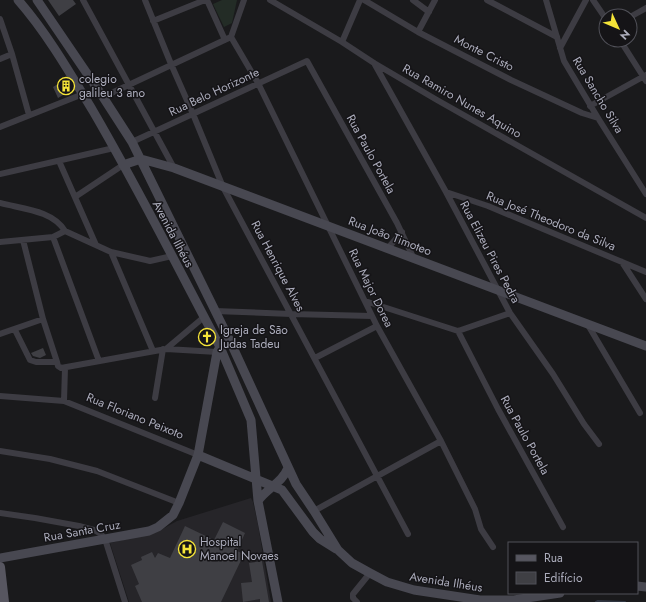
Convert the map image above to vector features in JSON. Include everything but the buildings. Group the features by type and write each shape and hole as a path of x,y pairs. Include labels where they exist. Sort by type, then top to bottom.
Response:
{"main road":[{"name":"Avenida Ilhéus","path":"18,0 32,16 83,94 114,148 204,317 251,420 256,480 282,490 313,532 320,539 338,550 352,563 387,582 414,590 480,600 514,600 553,594"},
{"name":"Avenida Ilhéus","path":"37,0 132,142 230,341 296,484 338,550"},
{"name":"Rua João Timoteo","path":"141,159 174,168 210,181 498,292 646,346"},
{"path":"123,165 141,159"},
{"path":"179,503 198,455 218,349"},
{"name":"Rua Floriano Peixoto","path":"198,455 256,480"},
{"path":"258,501 265,492 282,479 288,468"},
{"path":"256,480 258,501 278,602"},
{"name":"Rua Santa Cruz","path":"0,558 149,531 166,522 173,515 179,503"},
{"path":"0,567 4,602"}],"street":[{"path":"83,0 174,168"},
{"name":"Rua Henrique Alves","path":"145,0 170,64 193,114 223,187 408,534"},
{"path":"153,21 206,0"},
{"name":"Rua Major Dorea","path":"206,0 228,38 258,83 377,326 440,441 475,509 480,525 493,547"},
{"path":"103,97 170,64 228,38 244,0"},
{"name":"Rua Ramiro Nunes Aquino","path":"270,0 342,42 374,63 646,218"},
{"path":"342,42 360,0"},
{"name":"Monte Cristo","path":"364,0 418,32 511,80 582,113 598,118"},
{"path":"413,0 429,12"},
{"path":"418,32 435,0"},
{"path":"487,0 557,37"},
{"name":"Rua Sancho Silva","path":"546,0 564,61 590,106 646,194"},
{"path":"560,48 586,0"},
{"path":"0,19 12,54 29,115"},
{"path":"590,106 645,77 625,48"},
{"path":"0,59 12,54"},
{"name":"Rua Belo Horizonte","path":"132,142 306,61"},
{"name":"Rua Paulo Portela","path":"306,61 402,232 414,259"},
{"name":"Rua Elizeu Pires Pedra","path":"374,63 446,192 510,313 553,374 584,424 599,444"},
{"path":"0,127 83,94"},
{"path":"0,174 114,148"},
{"path":"60,161 96,245"},
{"path":"75,197 123,165"},
{"name":"Rua José Theodoro da Silva","path":"446,192 488,206 646,272"},
{"path":"0,203 51,217 57,221 65,231 111,252 150,261 172,256"},
{"path":"0,242 53,237 65,231"},
{"path":"387,249 402,232"},
{"path":"53,237 99,361"},
{"path":"23,240 43,319 59,367 65,368 165,349 218,349"},
{"path":"111,252 153,351"},
{"path":"622,262 646,299"},
{"path":"365,301 458,331 510,313"},
{"path":"215,311 372,316"},
{"path":"155,398 165,349 204,317"},
{"path":"0,334 43,319"},
{"path":"588,325 640,413"},
{"path":"315,358 377,326"},
{"path":"15,330 30,360 36,362 57,362"},
{"name":"Rua Paulo Portela","path":"458,331 498,409 563,527"},
{"path":"64,401 65,368"},
{"name":"Rua Floriano Peixoto","path":"0,396 64,401 198,455"},
{"path":"314,511 440,441"},
{"path":"0,451 50,459 97,471 179,503"},
{"path":"0,513 79,526 94,530 101,534 105,539 125,602"},
{"path":"357,602 353,598 353,594 370,573"}],"shaded area":[{"path":"222,0 237,0 232,23 224,27 213,4"},
{"name":"Hospital Manoel Novaes","path":"251,498 258,525 271,602 129,602 110,543 157,532 177,521"}],"waterway":[{"path":"596,602 625,602"}],"place":[{"name":"colegio galileu 3 ano","path":"66,86"},
{"name":"Igreja de São Judas Tadeu","path":"207,337"},
{"name":"Hospital Manoel Novaes","path":"187,549"}]}
